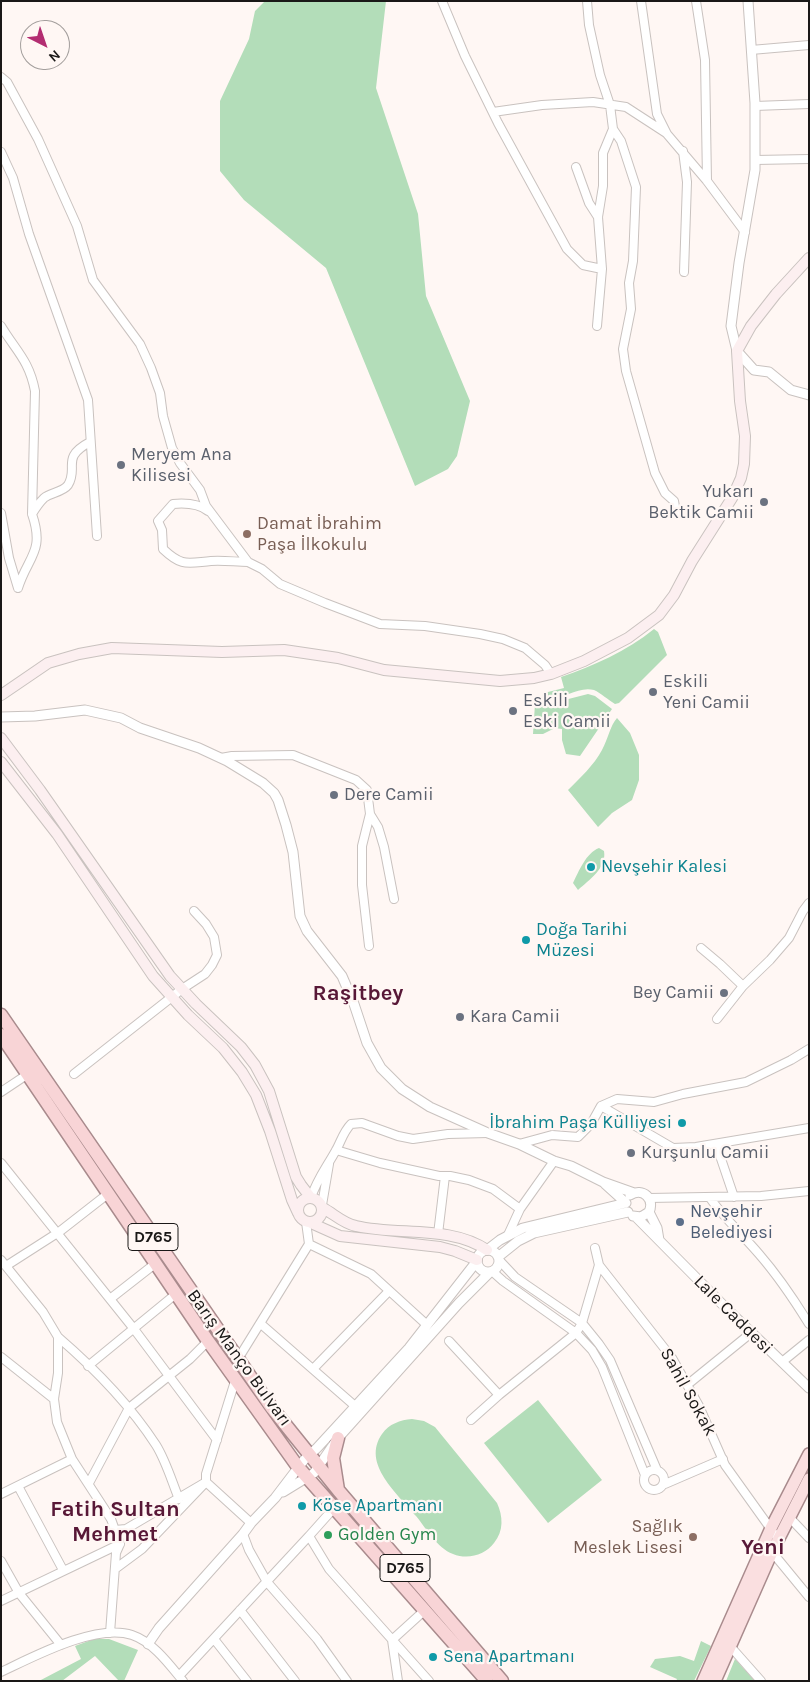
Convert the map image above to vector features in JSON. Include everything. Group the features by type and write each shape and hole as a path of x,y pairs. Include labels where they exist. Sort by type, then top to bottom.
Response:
{"highway":[{"name":"Barış Manço Bulvarı","path":"1,1015 272,1408 320,1465 338,1490 502,1681"},
{"name":"Barış Manço Bulvarı","path":"3,1043 28,1074 208,1341 298,1467 487,1681"},
{"path":"338,1438 334,1458 338,1490"}],"main road":[{"path":"3,695 48,664 79,654 112,648 222,652 284,650 338,658 384,670 500,680 534,678 551,674 584,661 628,638 659,615 674,595 692,561 732,498 741,478 744,464 745,436 740,401 737,351 751,326 776,294 809,258"},
{"path":"1,738 40,790 154,954 182,989 241,1046 255,1065 269,1090 296,1176 310,1198"},
{"path":"1,762 57,834 153,976 172,998 223,1048 242,1072 256,1095 270,1131 292,1200 300,1217 309,1223 340,1236 440,1248 455,1251 477,1261"},
{"path":"298,1213 300,1204 306,1198 310,1198 319,1201 322,1206 354,1226 438,1234 471,1242 487,1250"},
{"path":"309,1223 320,1218 322,1206"},
{"path":"703,1681 770,1528 809,1454"},
{"path":"715,1681 778,1538 809,1480"}],"street":[{"path":"442,1 465,56 566,249 583,265 602,269"},
{"path":"586,1 589,25 600,75 610,105 613,129 621,141 636,187 633,261 630,284 631,309 623,349 626,371 655,473 665,493 674,501 676,512"},
{"path":"640,1 657,114 667,134"},
{"path":"696,1 705,60 707,181"},
{"path":"748,1 755,106 755,170 739,262 731,326 737,351 754,370 769,372 790,390 809,394"},
{"path":"751,50 809,45"},
{"path":"1,78 7,82 38,139 76,226 93,280 140,344 152,368 160,393 162,416 172,448 180,464 200,490 206,506 248,562"},
{"path":"493,112 542,105 593,102 626,107 667,134 707,181 745,232"},
{"path":"755,106 809,104"},
{"path":"597,326 602,269 598,217 603,186 603,153 613,129"},
{"path":"683,151 687,182 684,272"},
{"path":"1,152 13,178 29,234 88,400 98,536"},
{"path":"755,160 809,159"},
{"path":"576,167 589,203 598,217"},
{"path":"1,326 31,373 35,391 32,514 36,527 37,545 18,588 8,558 1,513"},
{"path":"32,514 44,498 63,489 68,484 72,460 76,451 90,442"},
{"path":"214,516 204,508 185,502 173,504 158,521 162,530 162,549 173,559 190,564 212,561 248,562 262,569 280,584 380,624 425,626 480,634 503,640 525,648 545,665 551,674"},
{"path":"1,717 35,716 85,710 121,718 140,728 199,748 221,758 263,783 274,793 278,800 293,852 300,916 307,931 342,976 354,1004 366,1044 381,1068 402,1089 430,1107 488,1134 519,1144 554,1161 571,1166 603,1182 634,1193 643,1192 651,1203 645,1215 630,1211 523,1228 508,1235 481,1253 477,1261 427,1325 298,1467 275,1498 159,1628 148,1644"},
{"path":"221,758 232,756 293,755 356,780 367,790 370,814 362,846 362,885 369,946"},
{"path":"370,814 378,827 384,847 394,899"},
{"path":"717,1019 743,986 770,960 789,938 809,903"},
{"path":"74,1074 182,989 205,974 217,955 214,937 206,924 194,911"},
{"path":"701,948 743,986"},
{"path":"519,1144 552,1135 578,1137 591,1124 601,1106 617,1099 654,1102 746,1082 809,1049"},
{"path":"1,1092 28,1074"},
{"path":"601,1106 673,1148 696,1147 808,1128 809,1137"},
{"path":"310,1198 315,1184 336,1150 345,1130 351,1124 362,1123 398,1136 414,1138 448,1134 488,1134"},
{"path":"716,1144 734,1197"},
{"path":"336,1150 380,1163 468,1180 493,1189 520,1210"},
{"path":"322,1206 330,1160"},
{"path":"508,1235 520,1210 554,1161"},
{"path":"1,1162 59,1232 217,1440"},
{"path":"438,1234 445,1176"},
{"name":"Lale Caddesi","path":"603,1182 651,1234 660,1240 751,1333 809,1388"},
{"path":"649,1198 761,1196 809,1191"},
{"path":"109,1193 59,1232 4,1263 43,1312 58,1337 129,1408 157,1447 179,1499"},
{"path":"630,1211 627,1199 634,1193"},
{"path":"710,1198 789,1290 809,1324"},
{"path":"275,1498 296,1482 314,1473 338,1438 452,1310 491,1272 497,1269 499,1258 518,1241 534,1233 630,1211"},
{"path":"648,1212 657,1228 660,1240"},
{"path":"238,1359 309,1244 309,1223"},
{"path":"309,1244 372,1274 427,1325"},
{"name":"Sahil Sokak","path":"595,1248 600,1265 672,1358 700,1406 722,1459 778,1538"},
{"path":"487,1250 494,1252 515,1277 582,1322 610,1360 657,1470 664,1475 664,1484"},
{"path":"477,1261 480,1270 491,1272 576,1333 592,1350 602,1367 645,1475 644,1484 650,1490 659,1490 664,1484 722,1459"},
{"path":"110,1299 156,1263"},
{"path":"471,1420 576,1333 582,1322 600,1265"},
{"path":"312,1369 389,1291"},
{"path":"88,1366 177,1293"},
{"path":"261,1324 355,1406"},
{"path":"687,1385 751,1333"},
{"path":"58,1337 58,1373 54,1399 57,1422 72,1459 111,1519 120,1544 116,1553 110,1633"},
{"path":"782,1362 809,1340"},
{"path":"89,1483 129,1408 190,1359 208,1341"},
{"path":"449,1341 499,1395"},
{"path":"1,1357 54,1399"},
{"path":"115,1569 142,1549 206,1482 206,1474 236,1378"},
{"path":"1,1494 72,1459"},
{"path":"645,1475 652,1470 657,1470"},
{"path":"115,1530 126,1529 206,1482"},
{"path":"206,1482 251,1523"},
{"path":"18,1486 63,1570"},
{"path":"1,1672 88,1635 110,1633 131,1635 148,1644 181,1679 214,1639 334,1508"},
{"path":"789,1517 809,1538"},
{"path":"243,1534 249,1550 267,1582 316,1639 347,1681"},
{"path":"310,1536 329,1569 429,1681"},
{"path":"1,1600 120,1544"},
{"path":"772,1552 809,1597"},
{"path":"1,1561 19,1593 61,1645"},
{"path":"240,1610 295,1681"},
{"path":"392,1640 425,1610"},
{"path":"214,1639 248,1681"},
{"path":"392,1640 398,1681"},
{"path":"730,1646 761,1681"}],"green space":[{"path":"265,1 386,1 376,88 418,214 426,296 470,401 457,456 448,469 415,486 326,268 244,200 220,171 220,101 249,39 255,11"},
{"path":"654,629 658,632 667,655 619,703 615,704 597,691 588,689 561,697 548,699 542,697 544,693 564,688 561,677 609,657 633,644"},
{"path":"588,694 595,696 612,709 580,756 566,754 562,740 562,729 555,728 543,734 533,734 535,704 545,705"},
{"path":"617,718 630,733 639,755 639,780 632,800 612,813 598,827 568,790 599,756"},
{"path":"599,848 604,851 603,863 592,878 578,890 573,883 583,863 594,850"},
{"path":"538,1400 602,1480 548,1523 484,1443"},
{"path":"412,1419 424,1421 435,1427 497,1503 501,1518 500,1534 486,1551 476,1555 459,1556 447,1551 432,1537 384,1478 376,1456 377,1445 382,1434 395,1423"},
{"path":"94,1639 109,1639 138,1650 124,1681 119,1681 95,1656 62,1681 39,1681 81,1659 75,1646"},
{"path":"701,1641 711,1646 694,1681 676,1681 677,1679 650,1667 655,1659 680,1656 694,1661"},
{"path":"735,1659 755,1681 726,1681"}],"place":[{"name":"Meryem Ana Kilisesi","path":"121,465"},
{"name":"Yukarı Bektik Camii","path":"764,502"},
{"name":"Damat İbrahim Paşa İlkokulu","path":"247,534"},
{"name":"Eskili Yeni Camii","path":"653,692"},
{"name":"Eskili Eski Camii","path":"513,711"},
{"name":"Dere Camii","path":"334,795"},
{"name":"Nevşehir Kalesi","path":"591,867"},
{"name":"Doğa Tarihi Müzesi","path":"526,940"},
{"name":"Bey Camii","path":"724,993"},
{"name":"Kara Camii","path":"460,1017"},
{"name":"İbrahim Paşa Külliyesi","path":"682,1123"},
{"name":"Kurşunlu Camii","path":"631,1153"},
{"name":"Nevşehir Belediyesi","path":"680,1222"},
{"name":"Köse Apartmanı","path":"302,1506"},
{"name":"Golden Gym","path":"328,1535"},
{"name":"Sağlık Meslek Lisesi","path":"693,1537"},
{"name":"Sena Apartmanı","path":"433,1657"}],"district":[{"name":"Raşitbey","path":"358,994"},
{"name":"Fatih Sultan Mehmet","path":"115,1522"},
{"name":"Yeni","path":"763,1548"}]}
